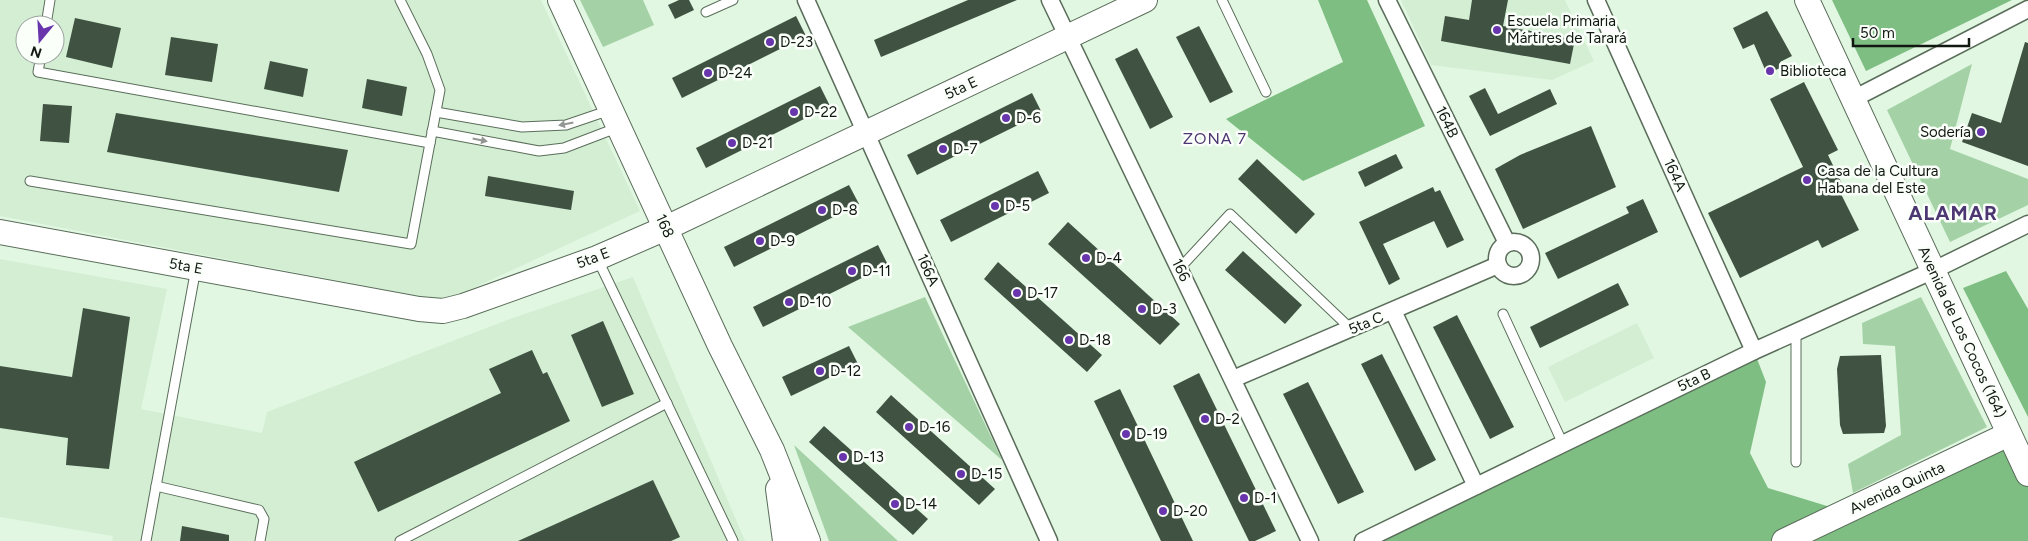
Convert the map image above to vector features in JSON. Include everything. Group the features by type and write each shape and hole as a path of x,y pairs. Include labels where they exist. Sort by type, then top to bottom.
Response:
{"street":[{"name":"168","path":"560,0 720,346 772,450 808,541"},
{"name":"166A","path":"806,0 1049,541"},
{"name":"166","path":"1050,0 1234,379 1310,541"},
{"name":"5ta E","path":"0,232 420,309 443,311 463,306 597,258 666,228 1145,0"},
{"name":"164B","path":"1387,0 1507,243"},
{"name":"164A","path":"1596,0 1754,351"},
{"name":"Avenida de Los Cocos (164)","path":"1807,0 2028,474"},
{"path":"1854,99 2028,9"},
{"name":"5ta B","path":"1363,541 1754,351 1934,270 2028,224"},
{"path":"1507,243 1520,243 1527,248 1530,264 1524,273 1513,276 1503,272 1498,265 1499,251 1507,243"},
{"name":"5ta C","path":"1234,379 1393,312 1498,265"},
{"path":"1393,312 1476,486"},
{"name":"Avenida Quinta","path":"1784,541 2009,434"},
{"name":"168","path":"772,450 785,541"}],"lane":[{"path":"48,15 50,0"},
{"path":"30,180 411,244 440,90 428,54 400,0"},
{"path":"706,12 733,0"},
{"path":"1222,0 1266,92"},
{"path":"39,65 38,72 430,143"},
{"path":"436,112 522,127 566,126 616,118"},
{"path":"432,131 539,151 564,148 616,118"},
{"path":"1180,268 1230,214 1351,329"},
{"path":"597,258 733,541"},
{"path":"146,541 196,268"},
{"path":"1503,314 1563,444"},
{"path":"1796,332 1796,462"},
{"path":"400,541 667,404"},
{"path":"156,486 259,510 264,519 260,541"}],"shaded area":[{"path":"0,0 541,0 640,211 445,301 0,216"},
{"name":"Escuela Primaria Mártires de Tarará","path":"1401,0 1565,0 1594,61 1552,80 1431,65"},
{"path":"0,259 167,289 141,409 262,433 267,412 510,319 633,277 745,541 112,541 113,536 0,517"},
{"path":"1637,323 1654,358 1565,402 1548,367"}],"green space":[{"path":"580,0 643,0 654,25 603,47"},
{"path":"1318,0 1367,0 1425,126 1303,181 1226,119 1343,62"},
{"path":"1832,0 2012,0 1866,71"},
{"path":"1972,64 1950,149 2028,179 2028,205 1950,242 1887,110"},
{"path":"2006,271 2028,309 2028,417 1963,288"},
{"path":"925,297 1002,460 848,327"},
{"path":"1921,297 1987,427 1853,493 1848,464 1901,435 1895,346 1863,344 1862,323"},
{"path":"1754,351 1766,382 1750,453 1768,488 1827,506 1835,517 2009,434 2028,484 2028,541 1363,541"},
{"path":"794,445 898,541 829,541"}],"building":[{"path":"679,0 689,0 694,10 675,19 668,5"},
{"path":"968,0 1017,0 881,57 874,40"},
{"path":"1472,0 1508,0 1503,26 1575,39 1570,64 1441,41 1445,16 1469,20"},
{"path":"1767,11 1792,56 1780,62 1782,67 1767,74 1754,44 1743,49 1733,28"},
{"path":"796,16 806,36 682,98 672,78"},
{"path":"75,18 121,28 112,68 66,57"},
{"path":"1199,26 1233,92 1210,103 1176,37"},
{"path":"171,37 218,44 212,82 165,75"},
{"path":"2025,42 2028,43 2028,166 1962,142 1972,113 2001,123"},
{"path":"1137,48 1173,117 1150,129 1115,59"},
{"path":"270,61 308,69 303,97 264,89"},
{"path":"367,79 407,87 402,116 362,108"},
{"name":"Casa de la Cultura Habana del Este","path":"1804,82 1838,150 1828,155 1844,188 1839,190 1859,230 1822,248 1818,240 1740,278 1708,213 1803,167 1770,99"},
{"path":"820,86 830,106 706,168 696,148"},
{"path":"1485,88 1498,114 1550,89 1557,104 1490,136 1469,96"},
{"path":"1032,93 1042,113 917,175 907,155"},
{"path":"43,104 72,106 69,143 40,141"},
{"path":"116,113 348,150 339,192 107,152"},
{"path":"1591,126 1616,187 1523,229 1495,169 1520,155"},
{"path":"1396,154 1403,168 1365,187 1358,172"},
{"path":"1257,159 1315,214 1296,234 1238,179"},
{"name":"D-5","path":"1038,171 1049,193 951,242 940,220"},
{"path":"488,176 574,191 571,210 485,196"},
{"path":"849,185 859,204 734,267 724,247"},
{"path":"1433,187 1435,192 1440,190 1464,240 1447,248 1434,221 1383,244 1400,279 1389,285 1359,222"},
{"path":"1643,199 1658,232 1558,279 1545,253 1629,213 1626,207"},
{"path":"1068,222 1180,324 1160,345 1048,244"},
{"path":"878,245 888,265 763,327 753,307"},
{"path":"1243,251 1302,305 1285,324 1225,270"},
{"path":"998,262 1102,355 1087,372 984,279"},
{"path":"1618,283 1629,305 1540,348 1530,327"},
{"path":"83,308 130,317 109,469 66,465 68,438 0,428 0,366 72,377"},
{"path":"1457,315 1514,427 1490,439 1433,327"},
{"path":"603,321 634,394 602,407 571,335"},
{"name":"D-12","path":"849,346 858,364 791,396 782,377"},
{"path":"532,350 543,374 547,372 570,421 378,512 354,462 501,393 489,369"},
{"path":"1382,354 1436,460 1415,471 1361,364"},
{"path":"1881,355 1886,426 1884,433 1843,434 1840,425 1837,369 1840,356"},
{"path":"1199,373 1276,531 1255,541 1249,541 1173,386"},
{"path":"1308,382 1364,492 1338,504 1283,394"},
{"path":"1120,389 1193,541 1161,541 1094,401"},
{"path":"891,395 995,489 979,505 876,412"},
{"path":"824,426 928,519 913,535 809,442"},
{"path":"653,480 680,537 671,541 518,541"},
{"path":"182,526 229,535 229,541 180,541"}],"place":[{"name":"Escuela Primaria Mártires de Tarará","path":"1497,30"},
{"name":"D-23","path":"770,42"},
{"name":"Biblioteca","path":"1770,71"},
{"name":"D-24","path":"708,73"},
{"name":"D-22","path":"794,112"},
{"name":"D-6","path":"1006,118"},
{"name":"Sodería","path":"1981,132"},
{"name":"D-21","path":"732,143"},
{"name":"D-7","path":"943,149"},
{"name":"Casa de la Cultura Habana del Este","path":"1807,180"},
{"name":"D-5","path":"995,206"},
{"name":"D-8","path":"822,210"},
{"name":"D-9","path":"760,241"},
{"name":"D-4","path":"1086,258"},
{"name":"D-11","path":"852,271"},
{"name":"D-17","path":"1017,293"},
{"name":"D-10","path":"789,302"},
{"name":"D-3","path":"1142,309"},
{"name":"D-18","path":"1069,340"},
{"name":"D-12","path":"820,371"},
{"name":"D-2","path":"1205,419"},
{"name":"D-16","path":"909,427"},
{"name":"D-19","path":"1126,434"},
{"name":"D-13","path":"843,457"},
{"name":"D-15","path":"961,474"},
{"name":"D-1","path":"1244,498"},
{"name":"D-14","path":"895,504"},
{"name":"D-20","path":"1163,511"}],"district":[{"name":"ZONA 7","path":"1215,138"},
{"name":"ALAMAR","path":"1953,213"}]}
